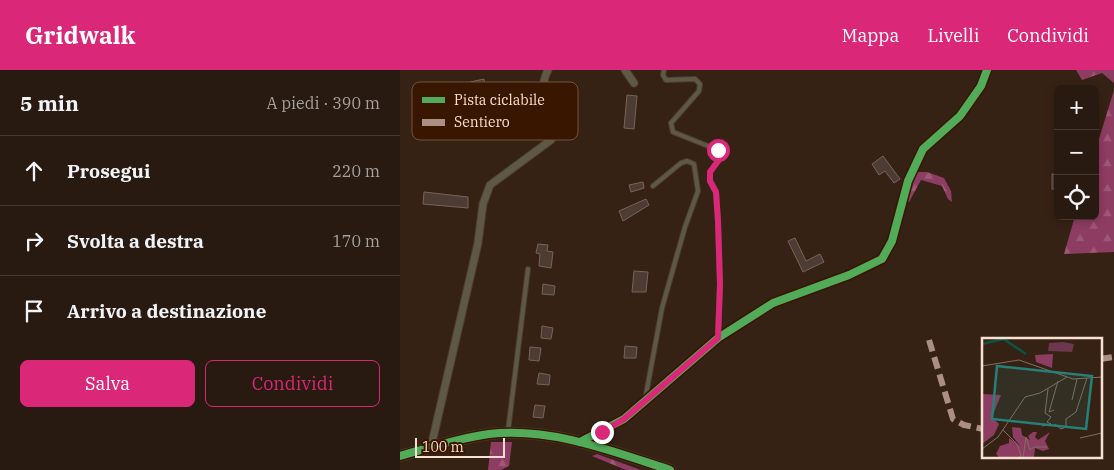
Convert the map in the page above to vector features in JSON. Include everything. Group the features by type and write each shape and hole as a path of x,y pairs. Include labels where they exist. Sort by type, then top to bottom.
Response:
{"street":[{"path":"543,82 548,70"},
{"path":"625,70 634,83"},
{"path":"580,442 612,426 644,402 718,338 773,303 849,275 882,259 892,241 908,181 923,149 960,116 981,86 987,70"},
{"path":"431,447 478,243 483,204 490,185 551,140"},
{"path":"400,456 488,434 534,434 580,442 670,470"}],"lane":[{"path":"664,70 663,75 666,80 695,79 700,84 699,91 671,123 673,132 718,150 721,157 710,172 710,181 716,192 718,221 720,284 718,338"},
{"path":"644,402 662,308 685,227 698,191 694,164 687,160 681,163 653,186"},
{"path":"508,434 528,269"}],"green space":[{"path":"1076,70 1114,70 1114,83 1102,73 1082,80"},
{"path":"1114,90 1114,252 1064,254 1074,220 1099,220 1099,139"},
{"path":"917,172 927,172 944,178 951,191 952,202 948,199 942,186 921,180 909,202 906,201"},
{"path":"491,442 512,442 509,466 501,470 488,470"},
{"path":"597,454 641,470 626,470 592,456"}],"building":[{"path":"484,79 484,82 470,82"},
{"path":"627,95 637,96 634,129 624,128"},
{"path":"883,156 900,179 894,183 885,171 879,175 872,164"},
{"path":"1052,174 1054,174 1054,189 1052,189"},
{"path":"643,182 644,188 631,192 629,185"},
{"path":"424,192 468,197 468,208 423,204"},
{"path":"646,199 649,205 623,221 619,211"},
{"path":"795,238 806,261 820,254 824,262 803,272 788,241"},
{"path":"538,244 548,245 547,251 553,252 551,268 539,266 540,254 536,253"},
{"path":"634,271 648,272 646,292 632,292"},
{"path":"543,284 555,286 554,295 542,294"},
{"path":"542,326 553,328 551,339 541,338"},
{"path":"625,346 637,347 636,358 624,358"},
{"path":"530,347 541,348 539,361 529,360"},
{"path":"539,373 550,375 549,385 537,384"},
{"path":"535,405 545,406 543,418 533,417"}],"marked path":[{"path":"929,340 953,419 964,425 982,429"},
{"path":"1102,359 1114,357"}],"cycle path":[{"path":"580,442 624,419 718,338 773,303 849,275 882,259 892,241 908,181 923,149 960,116 981,86 987,70"},
{"path":"400,456 444,443 489,434 535,434 558,437 604,448 670,470"}],"route":[{"path":"602,432 624,419 718,338 716,337 720,284 718,221 716,192 710,181 710,172 721,157 718,150"}]}
